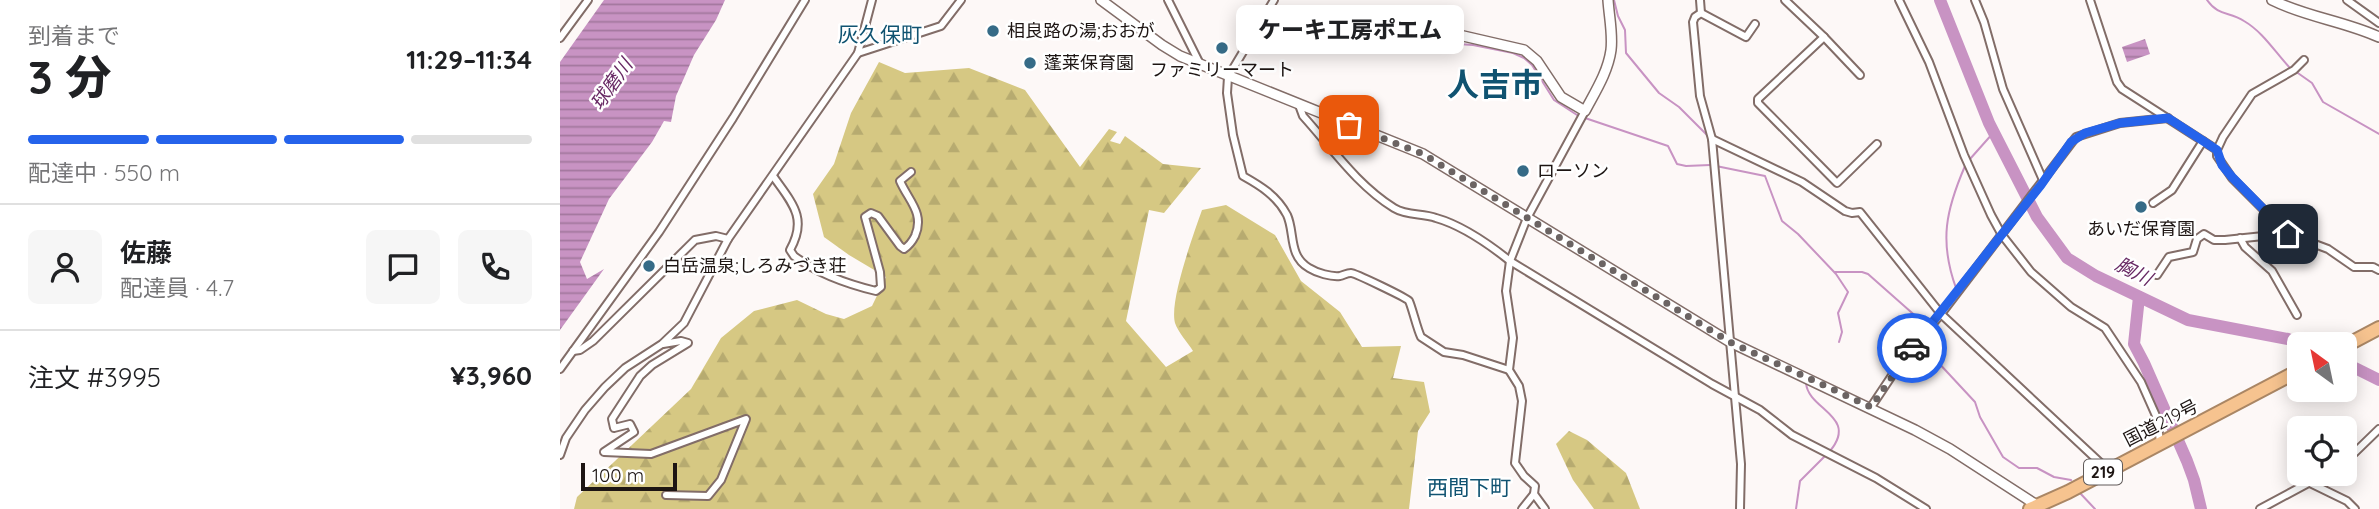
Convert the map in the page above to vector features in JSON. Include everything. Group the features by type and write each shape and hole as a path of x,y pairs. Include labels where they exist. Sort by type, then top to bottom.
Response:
{"highway":[{"path":"2357,340 2379,328"},
{"name":"国道219号","path":"2037,508 2287,377"}],"street":[{"path":"560,38 588,0"},
{"path":"560,369 659,232 805,0"},
{"path":"560,454 566,439 605,387 625,368 662,344 684,323 728,239 858,53 873,0"},
{"path":"858,53 941,26 961,0"},
{"path":"1101,0 1161,45 1200,65 1423,154 1730,342 1871,407 1950,449 2037,508"},
{"path":"1168,0 1200,65"},
{"path":"1274,0 1228,77 1227,93 1242,176 1277,199 1288,216 1291,242 1308,268 1332,276 1356,274 1402,295 1409,300 1420,337 1444,352 1463,355 1509,370"},
{"path":"1522,509 1534,494 1535,486 1515,463 1521,401 1519,386 1509,370 1513,338 1506,291 1510,261 1527,218 1597,90 1609,59 1611,47 1608,0"},
{"path":"1700,0 1701,13"},
{"path":"1785,0 1860,75"},
{"path":"1899,0 1929,62 1990,215 2031,272 2071,307 2105,328 2141,382 2164,440"},
{"path":"1975,0 2003,89 2042,183"},
{"path":"2090,0 2117,82 2129,94 2217,150 2222,165 2288,234 2328,249 2354,267 2379,270"},
{"path":"2272,0 2379,37"},
{"path":"2347,0 2379,23"},
{"path":"1701,13 1746,37 1755,23"},
{"path":"1701,13 1693,22 1700,96 1712,139 1735,395 1742,488 1740,509"},
{"path":"1433,29 1524,50 1537,61 1561,97 1585,111"},
{"path":"1824,37 1758,99 1758,103 1837,183 1877,145"},
{"path":"2217,150 2252,94 2294,70 2304,60"},
{"path":"1299,105 1303,116 1355,176 1395,208 1446,222 1483,241 1510,261 1712,384 1760,410 1792,435 1876,478 1926,509"},
{"path":"1871,407 1903,359 1941,314 2076,137 2120,123 2168,118"},
{"path":"1712,139 1802,182 1845,211 1860,212 1941,314 2108,470"},
{"path":"2153,202 2172,190 2203,141"},
{"path":"773,176 794,205 798,218 799,229 790,250 794,256 838,279 876,290 881,287 880,272 865,217 871,213 878,216 900,246 904,249 908,247 917,232 919,216 900,181 911,172"},
{"path":"2157,275 2169,257 2193,252 2197,239 2204,234 2214,240 2240,239 2273,235 2279,227"},
{"path":"573,351 580,350 593,341 695,240 716,236 728,239"},
{"path":"2240,239 2245,247 2272,271 2297,315"},
{"path":"662,344 681,341 688,343 652,365 640,376 612,419 614,428 630,424 634,432 604,452 651,454 746,419 721,480 708,496 666,495"},
{"path":"2357,450 2379,429"},
{"path":"2260,509 2304,486"},
{"path":"2316,486 2347,501 2355,509"},
{"path":"1534,494 1545,509"}],"green space":[{"path":"879,62 905,73 969,68 1025,90 1080,167 1109,129 1117,132 1110,141 1120,144 1125,136 1163,164 1201,168 1164,213 1149,210 1126,321 1166,367 1193,351 1176,326 1174,313 1183,267 1202,210 1226,205 1275,235 1301,281 1340,312 1362,347 1401,346 1393,378 1424,382 1430,412 1418,431 1409,509 574,509 577,497 691,389 721,338 754,311 797,300 826,314 844,319 872,306 886,277 824,237 813,194 834,164 851,113"},
{"path":"1569,431 1587,440 1626,473 1640,509 1594,509 1573,480 1556,444"}],"water":[{"name":"球磨川","path":"604,0 725,0 694,55 676,96 671,122 664,121 652,142 609,199 580,262 587,279 604,269 560,330 560,62"},
{"path":"2145,39 2150,54 2127,62 2122,47"}],"waterway":[{"path":"1614,0 1625,30 1626,53 1659,93 1679,107 1707,135"},
{"name":"胸川","path":"1940,0 1989,123 2037,217 2067,258 2096,276 2188,320 2287,339"},
{"path":"2207,0 2216,9 2251,26 2290,68"},
{"path":"1274,5 1305,24 1360,10 1418,46 1433,49 1458,44 1473,45 1513,53 1532,65 1554,100 1577,115"},
{"path":"2295,71 2312,83 2323,102 2379,134"},
{"path":"1585,118 1668,146 1677,164 1710,165"},
{"path":"1970,159 1994,132"},
{"path":"1716,166 1765,176 1782,221 1836,274 1848,292 1838,313 1842,332 1839,342"},
{"path":"1941,309 1956,288 1948,255 1947,226 1953,197 1965,166"},
{"path":"1835,272 1868,274 1928,327"},
{"path":"2139,297 2134,344 2187,461 2201,509"},
{"path":"1931,331 1935,359 1975,402 1980,417 2003,457 2019,468 2037,468 2054,477 2071,480"},
{"name":"胸川","path":"2357,369 2379,380"},
{"path":"1806,383 1809,392 1836,421 1839,429 1830,451"},
{"path":"1796,509 1800,481 1826,455"},
{"path":"2079,492 2095,509"}],"way so far":[{"path":"1349,125 1423,154 1730,342 1871,407 1912,348"}],"place":[{"name":"相良路の湯;おおが","path":"993,31"},
{"name":"ファミリーマート","path":"1222,48"},
{"name":"蓬莱保育園","path":"1030,63"},
{"name":"ケーキ工房ポエム","path":"1349,125"},
{"name":"ローソン","path":"1523,171"},
{"name":"あいだ保育園","path":"2141,207"},
{"name":"白岳温泉;しろみづき荘","path":"649,266"}],"district":[{"name":"灰久保町","path":"880,35"},
{"name":"人吉市","path":"1495,85"},
{"name":"西間下町","path":"1469,488"}],"route":[{"path":"1912,348 2041,185 2071,142 2085,133 2120,123 2168,118 2217,150 2217,156 2232,177 2288,234"}]}
